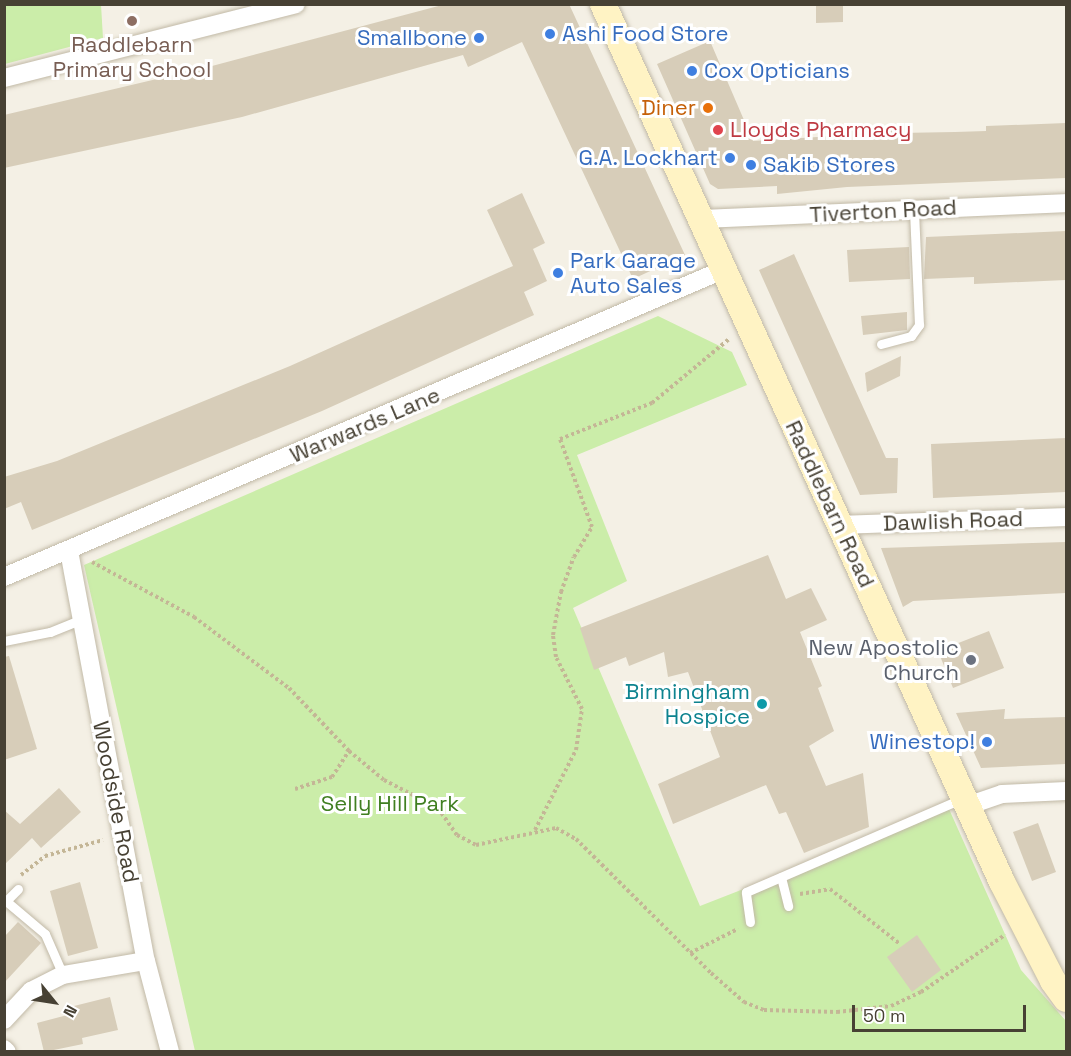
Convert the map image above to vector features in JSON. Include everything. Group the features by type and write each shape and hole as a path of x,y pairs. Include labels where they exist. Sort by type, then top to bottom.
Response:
{"street":[{"path":"4,78 296,4"},
{"name":"Raddlebarn Road","path":"603,4 965,802 1023,923 1053,981 1066,999"},
{"name":"Tiverton Road","path":"700,219 1066,203"},
{"name":"Warwards Lane","path":"4,577 724,269"},
{"name":"Dawlish Road","path":"840,525 1066,517"},
{"name":"Woodside Road","path":"69,551 80,620 146,961 170,1052"},
{"path":"965,802 1002,794 1066,791"},
{"path":"4,1020 32,991 63,975 146,961"}],"lane":[{"path":"881,344 911,336 919,325 914,209"},
{"path":"4,641 50,632 80,620"},
{"path":"750,922 746,892 965,802"},
{"path":"781,877 787,903"},
{"path":"18,889 6,901 45,934 63,975"}],"path":[{"path":"535,830 576,750 582,709 556,657 553,635 561,592 574,556 592,527 560,439 652,403 708,360 746,321"},
{"path":"69,551 135,582 194,617 289,688 349,751 384,780 438,808 457,835 476,845 535,830 556,828 576,839 690,953 744,1002 764,1011 837,1012 891,1006 921,993 1023,923"},
{"path":"295,789 332,777 349,751"},
{"path":"18,889 11,883 45,856 122,835"},
{"path":"787,903 811,890 830,889 900,944"},
{"path":"690,953 750,922"}],"green space":[{"path":"5,4 101,5 103,38 5,64"},
{"name":"Selly Hill Park","path":"658,316 732,352 747,385 577,455 627,581 573,608 700,906 949,809 1021,970 1066,1021 1066,1051 195,1051 84,565"}],"building":[{"path":"446,4 569,4 685,255 633,279 522,42 468,67 463,55 242,117 4,168 4,115 212,66"},
{"path":"816,4 843,4 843,22 816,23"},
{"path":"710,41 753,141 849,135 848,129 898,127 899,133 955,132 986,131 986,126 1066,123 1066,178 847,187 777,194 777,186 718,189 710,184 657,64"},
{"path":"522,193 545,243 533,249 547,281 524,292 534,315 322,411 32,530 21,502 4,509 4,477 57,461 290,366 513,266 487,210"},
{"path":"1066,231 1066,280 974,284 974,277 924,279 926,237"},
{"path":"909,247 910,279 849,282 847,250"},
{"path":"794,254 886,458 898,458 897,493 860,495 759,270"},
{"path":"907,312 907,330 863,335 861,316"},
{"path":"901,356 900,376 867,392 865,373"},
{"path":"1066,438 1066,492 933,498 931,444"},
{"path":"1066,542 1066,593 913,601 903,607 881,548"},
{"name":"Birmingham Hospice","path":"768,555 786,599 811,588 827,620 800,632 822,686 818,688 834,731 809,746 826,786 863,773 869,827 804,853 786,812 779,814 766,785 673,824 658,784 720,757 688,672 668,677 664,652 629,666 626,657 594,670 580,628"},
{"name":"New Apostolic Church","path":"989,631 1004,668 953,688 938,651"},
{"path":"9,656 37,749 4,760 4,657"},
{"path":"1005,709 1004,719 1066,717 1066,764 981,768 956,713"},
{"path":"59,788 81,812 41,848 32,838 4,865 4,810 20,824"},
{"path":"1038,823 1056,872 1032,881 1013,832"},
{"path":"80,882 98,948 68,956 50,891"},
{"path":"18,922 41,943 4,983 4,937"},
{"path":"917,935 941,970 912,992 887,957"},
{"path":"110,997 118,1030 82,1038 83,1044 44,1052 37,1023 75,1013 74,1006"}],"place":[{"name":"Raddlebarn Primary School","path":"132,21"},
{"name":"Ashi Food Store","path":"550,34"},
{"name":"Smallbone","path":"479,38"},
{"name":"Cox Opticians","path":"692,71"},
{"name":"Diner","path":"708,108"},
{"name":"Lloyds Pharmacy","path":"718,130"},
{"name":"G.A. Lockhart","path":"730,158"},
{"name":"Sakib Stores","path":"751,165"},
{"name":"Park Garage Auto Sales","path":"558,273"},
{"name":"New Apostolic Church","path":"971,660"},
{"name":"Birmingham Hospice","path":"762,704"},
{"name":"Winestop!","path":"987,742"}]}
